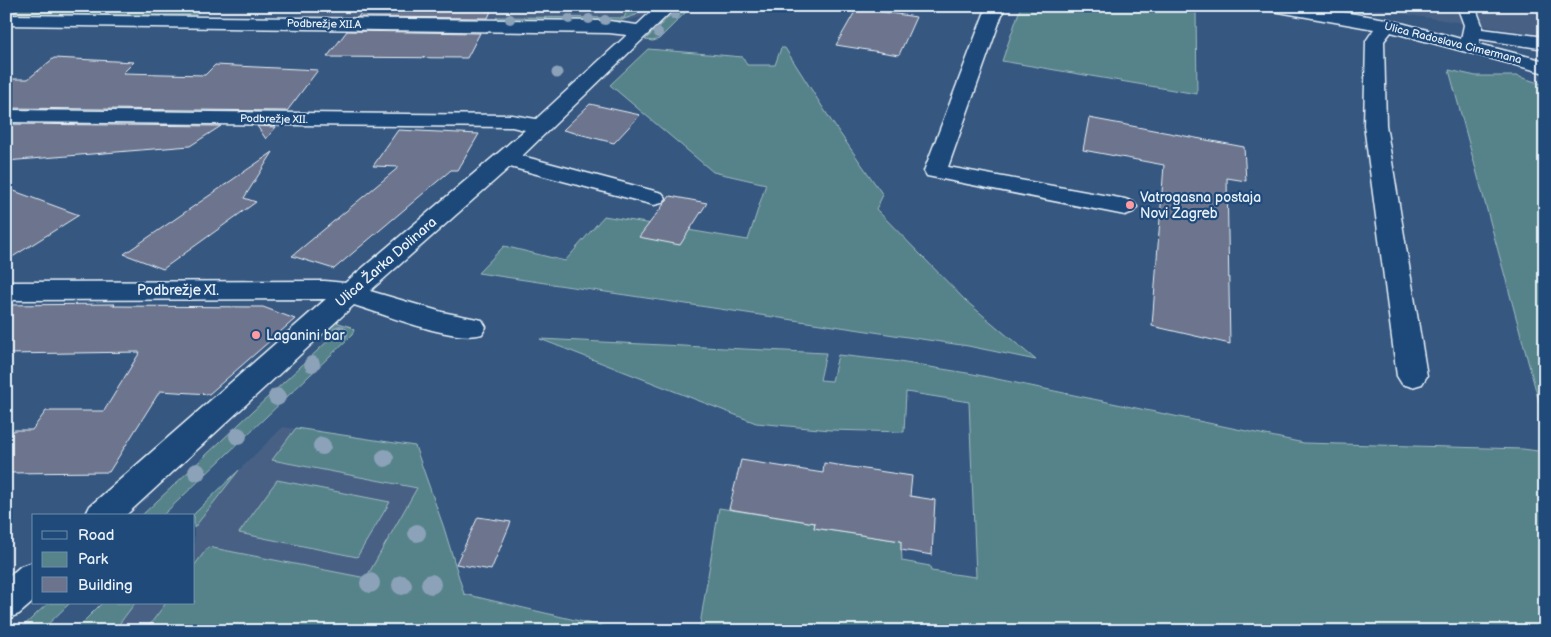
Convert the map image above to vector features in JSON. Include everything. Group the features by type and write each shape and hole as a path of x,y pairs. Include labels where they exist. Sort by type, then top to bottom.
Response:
{"street":[{"name":"Ulica Žarka Dolinara","path":"104,514 349,294 506,159 668,6"},
{"path":"996,6 936,171 1125,208"},
{"name":"Ulica Radoslava Cimermana","path":"1272,6 1318,10 1386,25 1470,39 1545,66"},
{"path":"1466,6 1473,25 1470,39 1545,43"},
{"name":"Podbrežje XII.A","path":"6,20 609,27 642,31"},
{"path":"1386,25 1375,41 1375,125 1412,376"},
{"name":"Podbrežje XII.","path":"6,116 512,121 541,126"},
{"path":"506,159 654,198"},
{"name":"Podbrežje XI.","path":"6,291 325,290 349,294 442,322 472,327"},
{"path":"6,602 32,580"}],"shaded area":[{"path":"310,6 655,6 642,17 624,21 299,18"},
{"path":"1347,6 1545,6 1545,35 1531,33"},
{"path":"283,427 415,446 444,528 464,594 622,631 114,631 134,604 195,604 195,527 239,470"}],"green space":[{"path":"23,6 203,6 195,15 10,15"},
{"path":"635,6 646,6 636,15 618,21 495,20 497,17 624,18 627,10 634,9"},
{"path":"680,6 692,6 659,39 653,41 645,40"},
{"path":"1021,6 1177,6 1196,9 1197,94 1002,61"},
{"path":"781,48 785,48 832,122 883,195 876,209 966,301 1036,360 968,346 478,273 504,246 565,261 604,216 748,240 766,184 713,172 610,85 648,49 743,57 747,65 775,65"},
{"path":"1449,70 1476,76 1517,76 1545,85 1545,424"},
{"path":"336,322 351,327 354,330 352,335 164,514 143,514 333,336 327,331"},
{"path":"540,339 826,353 820,380 832,381 838,355 893,361 973,374 1304,443 1523,449 1545,452 1545,631 699,631 719,508 815,523 814,528 901,541 902,561 930,566 931,571 976,577 969,402 906,392 904,432 830,430 756,423"},
{"path":"296,428 415,446 444,528 464,594 622,631 145,631 165,604 195,604 195,565 208,547 366,578 417,488 272,460"},
{"path":"239,470 195,527 194,514"},
{"path":"277,480 390,502 357,557 239,533"},
{"path":"47,604 69,604 41,631 18,631"},
{"path":"101,604 134,604 114,631 74,631"}],"building":[{"path":"366,6 487,6 485,11 491,11 488,18 358,17"},
{"path":"857,8 916,17 899,55 836,45"},
{"path":"347,31 480,33 467,58 327,57"},
{"path":"54,58 134,62 123,73 205,75 215,65 318,70 287,111 6,108 6,79 28,79"},
{"path":"590,104 640,115 614,143 563,130"},
{"path":"1089,118 1244,147 1246,181 1227,178 1230,344 1152,326 1164,165 1083,150"},
{"path":"6,124 221,126 190,146 6,161"},
{"path":"257,126 276,127 266,139"},
{"path":"398,130 479,134 458,170 451,170 334,269 292,256 399,167 373,166"},
{"path":"273,152 244,198 256,202 163,269 124,254"},
{"path":"6,188 79,215 6,261"},
{"path":"670,196 707,203 680,245 639,237"},
{"path":"115,304 113,306 263,307 295,319 209,394 160,391 109,472 6,473 6,441 14,430 32,430 46,411 104,411 140,352 6,354 6,305"},
{"path":"741,460 823,473 824,463 912,476 910,496 935,500 932,555 901,550 901,541 814,528 815,523 729,509"},
{"path":"478,517 511,522 491,570 456,564"}],"place":[{"name":"Vatrogasna postaja Novi Zagreb","path":"1130,205"},
{"name":"Laganini bar","path":"256,335"}]}
